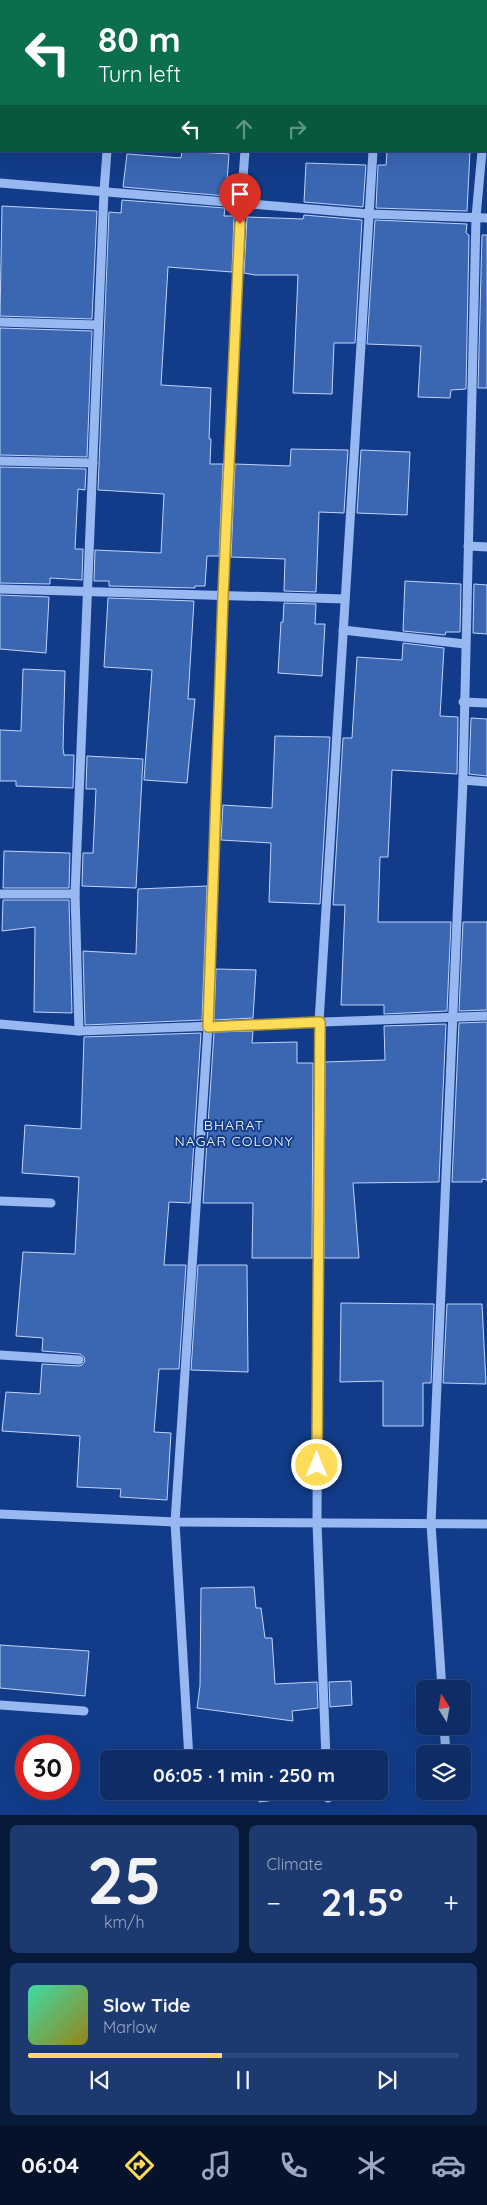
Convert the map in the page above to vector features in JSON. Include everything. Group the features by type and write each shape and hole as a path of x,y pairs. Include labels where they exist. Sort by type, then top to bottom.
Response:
{"street":[{"path":"79,1031 75,894 92,463 107,152"},
{"path":"188,1750 175,1522 208,1027 223,596 245,152"},
{"path":"326,1750 317,1523 320,1022 373,152"},
{"path":"441,1680 432,1524 462,780 476,217 482,152"},
{"path":"0,184 369,214 487,218"},
{"path":"0,322 98,325"},
{"path":"0,461 92,463"},
{"path":"468,546 487,547"},
{"path":"0,589 345,599"},
{"path":"343,630 466,644"},
{"path":"464,702 487,703"},
{"path":"462,780 487,782"},
{"path":"0,894 75,894"},
{"path":"0,1024 79,1031 487,1016"},
{"path":"0,1200 51,1203"},
{"path":"0,1355 79,1360"},
{"path":"0,1514 175,1522 487,1524"},
{"path":"0,1705 84,1711"}],"building":[{"path":"182,152 229,154 226,196 123,187 127,154 181,158"},
{"path":"387,152 470,152 467,211 376,208 378,165 386,165"},
{"path":"306,163 366,165 363,207 304,202"},
{"path":"122,200 225,208 224,216 234,216 232,272 168,267 161,385 211,388 210,464 223,464 219,556 207,556 205,586 195,586 195,588 109,586 109,581 94,581 95,550 161,553 164,494 98,490 109,212 121,213"},
{"path":"2,206 97,211 92,319 0,316"},
{"path":"304,215 362,220 355,343 334,343 332,394 293,393 298,275 255,275 244,273 247,217 303,219"},
{"path":"375,220 467,224 466,233 469,235 466,389 451,390 450,398 418,397 421,346 367,344"},
{"path":"482,235 487,235 487,388 478,388"},
{"path":"0,328 92,331 87,457 0,455"},
{"path":"291,449 348,450 344,513 319,512 316,592 284,591 285,559 231,557 235,464 290,466"},
{"path":"361,450 410,452 407,515 357,513"},
{"path":"0,467 86,469 85,490 78,489 75,549 83,549 82,580 50,578 50,584 0,583"},
{"path":"405,581 461,584 460,632 446,632 445,635 403,631"},
{"path":"474,584 487,585 487,634 473,633"},
{"path":"0,595 49,597 46,653 0,649"},
{"path":"108,598 194,601 188,699 195,699 187,783 144,780 152,670 104,667"},
{"path":"284,603 316,604 315,624 325,624 322,676 278,673"},
{"path":"403,643 444,648 440,716 458,717 457,774 392,770 388,857 380,857 378,922 451,922 447,1011 384,1014 384,1005 341,1005 345,905 333,905 343,738 352,738 357,657 402,660"},
{"path":"23,669 65,671 63,748 64,755 74,755 73,788 16,786 16,781 0,781 0,730 21,731"},
{"path":"471,718 487,719 487,776 469,774"},
{"path":"275,736 330,737 320,904 269,902 271,843 221,840 223,805 272,808"},
{"path":"87,756 143,759 136,888 82,886 83,853 93,853 96,789 86,789"},
{"path":"4,851 70,853 69,888 3,888"},
{"path":"207,886 202,1020 85,1025 83,951 136,954 138,889"},
{"path":"3,900 69,900 72,1013 34,1012 35,927 2,931"},
{"path":"463,922 487,922 487,1010 459,1011"},
{"path":"216,969 256,970 253,1018 214,1020"},
{"path":"487,1022 487,1180 482,1179 482,1182 452,1182 459,1023"},
{"path":"446,1024 439,1182 353,1183 359,1258 324,1258 325,1062 385,1060 384,1026"},
{"path":"253,1031 252,1043 297,1042 297,1063 313,1063 312,1258 252,1258 253,1203 203,1203 214,1032"},
{"path":"201,1033 190,1203 169,1202 164,1265 186,1265 179,1369 159,1369 154,1432 171,1433 167,1500 120,1497 121,1489 77,1487 80,1436 2,1431 6,1392 40,1394 42,1364 79,1366 85,1361 84,1357 80,1354 42,1351 43,1338 16,1336 23,1252 75,1254 79,1177 22,1173 25,1125 81,1129 84,1037"},
{"path":"198,1265 247,1265 248,1372 191,1370"},
{"path":"341,1303 434,1304 431,1383 423,1383 423,1426 383,1426 383,1381 340,1382"},
{"path":"447,1304 482,1304 486,1384 443,1383"},
{"path":"254,1587 256,1608 261,1608 265,1638 272,1638 275,1684 317,1682 318,1708 292,1711 293,1721 197,1708 200,1686 201,1588"},
{"path":"0,1645 89,1651 85,1696 0,1688"},
{"path":"351,1681 352,1705 330,1707 329,1682"},
{"path":"259,1800 276,1800 259,1802"}],"district":[{"name":"BHARAT NAGAR COLONY","path":"234,1134"}],"route":[{"path":"240,224 223,596 208,1027 320,1022 317,1465"}]}
